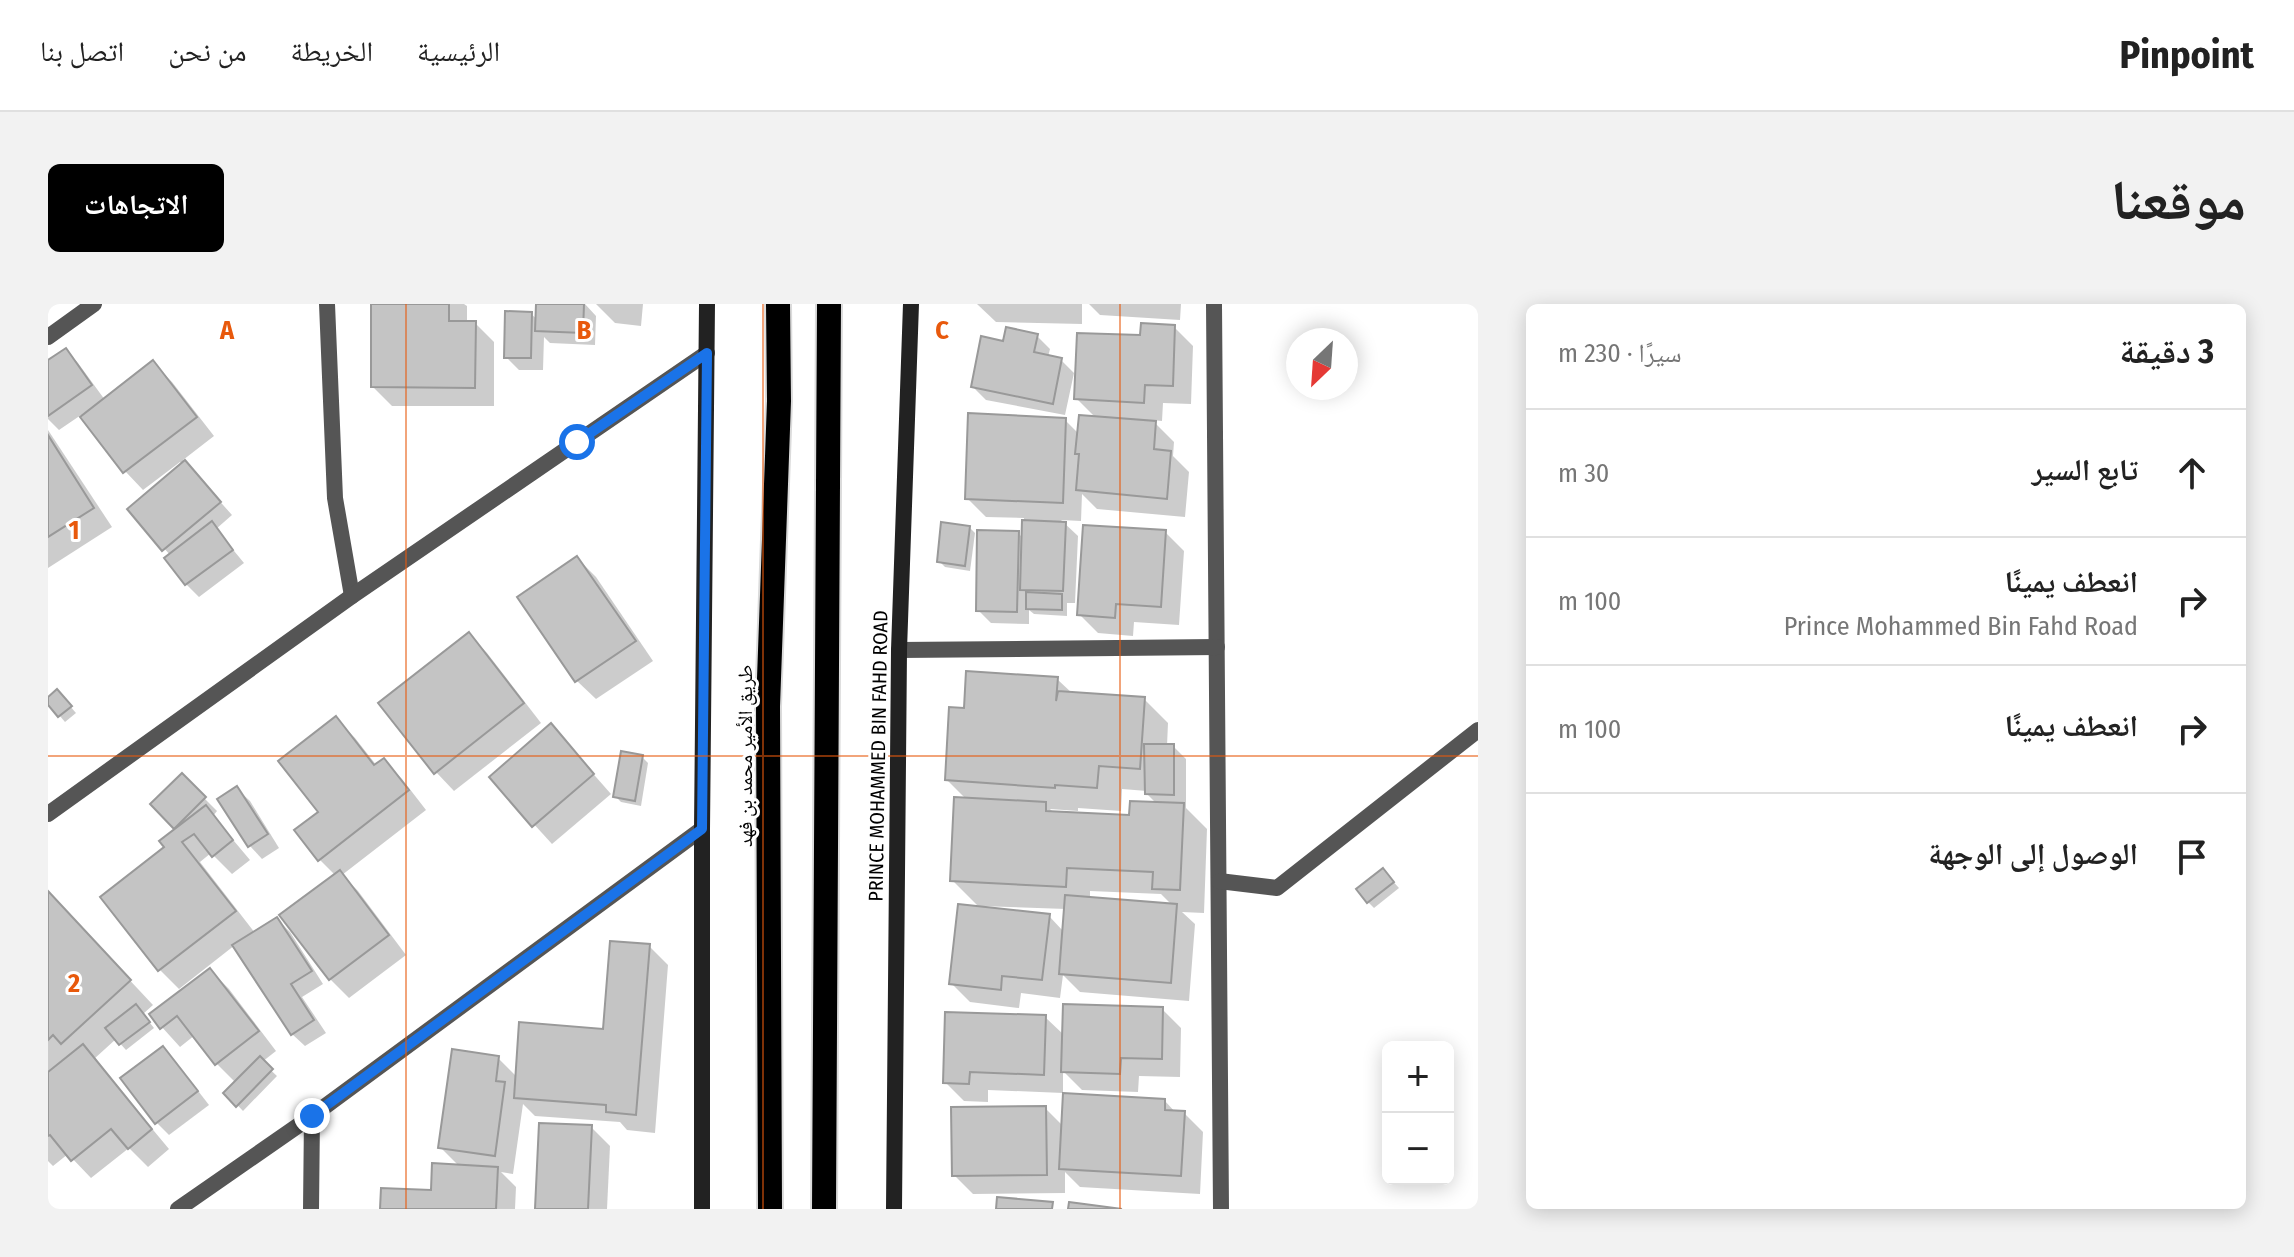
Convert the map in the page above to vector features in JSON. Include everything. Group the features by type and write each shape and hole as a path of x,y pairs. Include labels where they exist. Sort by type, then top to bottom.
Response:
{"highway":[{"name":"طريق الأمير محمد بن فهد","path":"770,1209 768,706 779,401 778,304"},
{"path":"824,1209 829,304"}],"main road":[{"path":"702,1209 707,304"},
{"name":"PRINCE MOHAMMED BIN FAHD ROAD","path":"894,1209 899,650 911,304"}],"street":[{"path":"48,337 94,304"},
{"path":"327,304 335,498 352,596"},
{"path":"1214,304 1221,1209"},
{"path":"48,814 352,596 707,353"},
{"path":"899,650 1217,647"},
{"path":"1219,881 1277,888 1478,730"},
{"path":"178,1209 312,1116 702,829"},
{"path":"311,1209 312,1116"}],"building":[{"path":"371,304 449,304 449,321 476,321 475,388 371,387"},
{"path":"536,304 584,304 583,333 535,331"},
{"path":"505,311 532,312 531,358 504,358"},
{"path":"1141,323 1175,325 1173,386 1145,385 1144,403 1074,399 1077,333 1140,335"},
{"path":"1006,327 1038,334 1034,352 1062,358 1053,404 971,387 981,336 1003,341"},
{"path":"66,348 92,385 48,416 48,360"},
{"path":"153,360 197,417 123,473 80,417"},
{"path":"968,413 1066,418 1063,503 965,499"},
{"path":"1079,415 1156,421 1154,449 1171,451 1167,499 1076,490 1079,454 1075,454"},
{"path":"48,435 94,508 48,537"},
{"path":"185,460 221,502 162,551 127,509"},
{"path":"1022,520 1066,522 1063,591 1020,590"},
{"path":"212,521 233,550 185,585 164,558"},
{"path":"941,522 970,526 965,566 937,562"},
{"path":"1083,525 1166,530 1161,607 1116,604 1115,618 1077,615"},
{"path":"977,530 1019,531 1017,612 976,611"},
{"path":"577,556 636,641 575,682 517,597"},
{"path":"1026,592 1062,594 1062,610 1026,609"},
{"path":"469,632 524,703 434,774 378,703"},
{"path":"966,671 1058,677 1056,701 1058,691 1145,697 1140,769 1099,766 1097,788 945,780 949,707 964,708"},
{"path":"57,689 72,706 58,717 48,705 48,697"},
{"path":"336,716 374,765 384,758 409,790 318,861 294,830 318,812 278,761"},
{"path":"551,723 594,774 532,827 489,777"},
{"path":"1144,744 1174,744 1174,795 1145,794"},
{"path":"621,751 643,755 635,801 613,797"},
{"path":"182,773 206,797 174,829 150,804"},
{"path":"237,786 268,834 248,847 217,799"},
{"path":"954,797 1046,802 1046,811 1129,815 1130,801 1184,803 1180,890 1152,889 1153,872 1067,868 1066,887 950,881"},
{"path":"206,805 233,840 212,857 194,834 182,842 236,911 158,971 100,897 164,847 159,841"},
{"path":"1383,868 1394,882 1367,903 1356,889"},
{"path":"340,870 389,935 329,980 279,915"},
{"path":"48,891 131,980 61,1044 53,1035 48,1040"},
{"path":"1065,895 1177,904 1171,983 1059,974"},
{"path":"958,904 1050,914 1042,980 1002,976 1001,990 949,984"},
{"path":"277,917 312,971 291,984 314,1020 291,1035 232,945"},
{"path":"610,941 650,944 636,1115 606,1112 606,1105 514,1098 519,1022 603,1029"},
{"path":"210,968 259,1031 215,1065 177,1016 160,1029 149,1014"},
{"path":"136,1004 150,1022 119,1045 105,1028"},
{"path":"1063,1004 1163,1007 1162,1059 1121,1058 1120,1074 1061,1072"},
{"path":"945,1012 1046,1015 1044,1075 970,1072 969,1084 943,1083"},
{"path":"83,1044 152,1129 128,1149 111,1129 71,1161 48,1136 48,1072"},
{"path":"163,1046 198,1091 155,1124 120,1078"},
{"path":"452,1049 499,1056 496,1081 505,1082 495,1156 438,1148"},
{"path":"260,1056 273,1069 236,1107 223,1093"},
{"path":"1063,1093 1165,1099 1165,1110 1185,1111 1181,1176 1059,1169"},
{"path":"1046,1106 1047,1175 952,1176 951,1107"},
{"path":"539,1123 592,1125 588,1209 535,1209"},
{"path":"432,1163 498,1167 496,1209 380,1209 381,1188 431,1190"},
{"path":"997,1197 1053,1202 1052,1209 996,1209"},
{"path":"1069,1202 1122,1209 1068,1209"}],"route":[{"path":"312,1116 702,829 707,353 577,442"}]}
